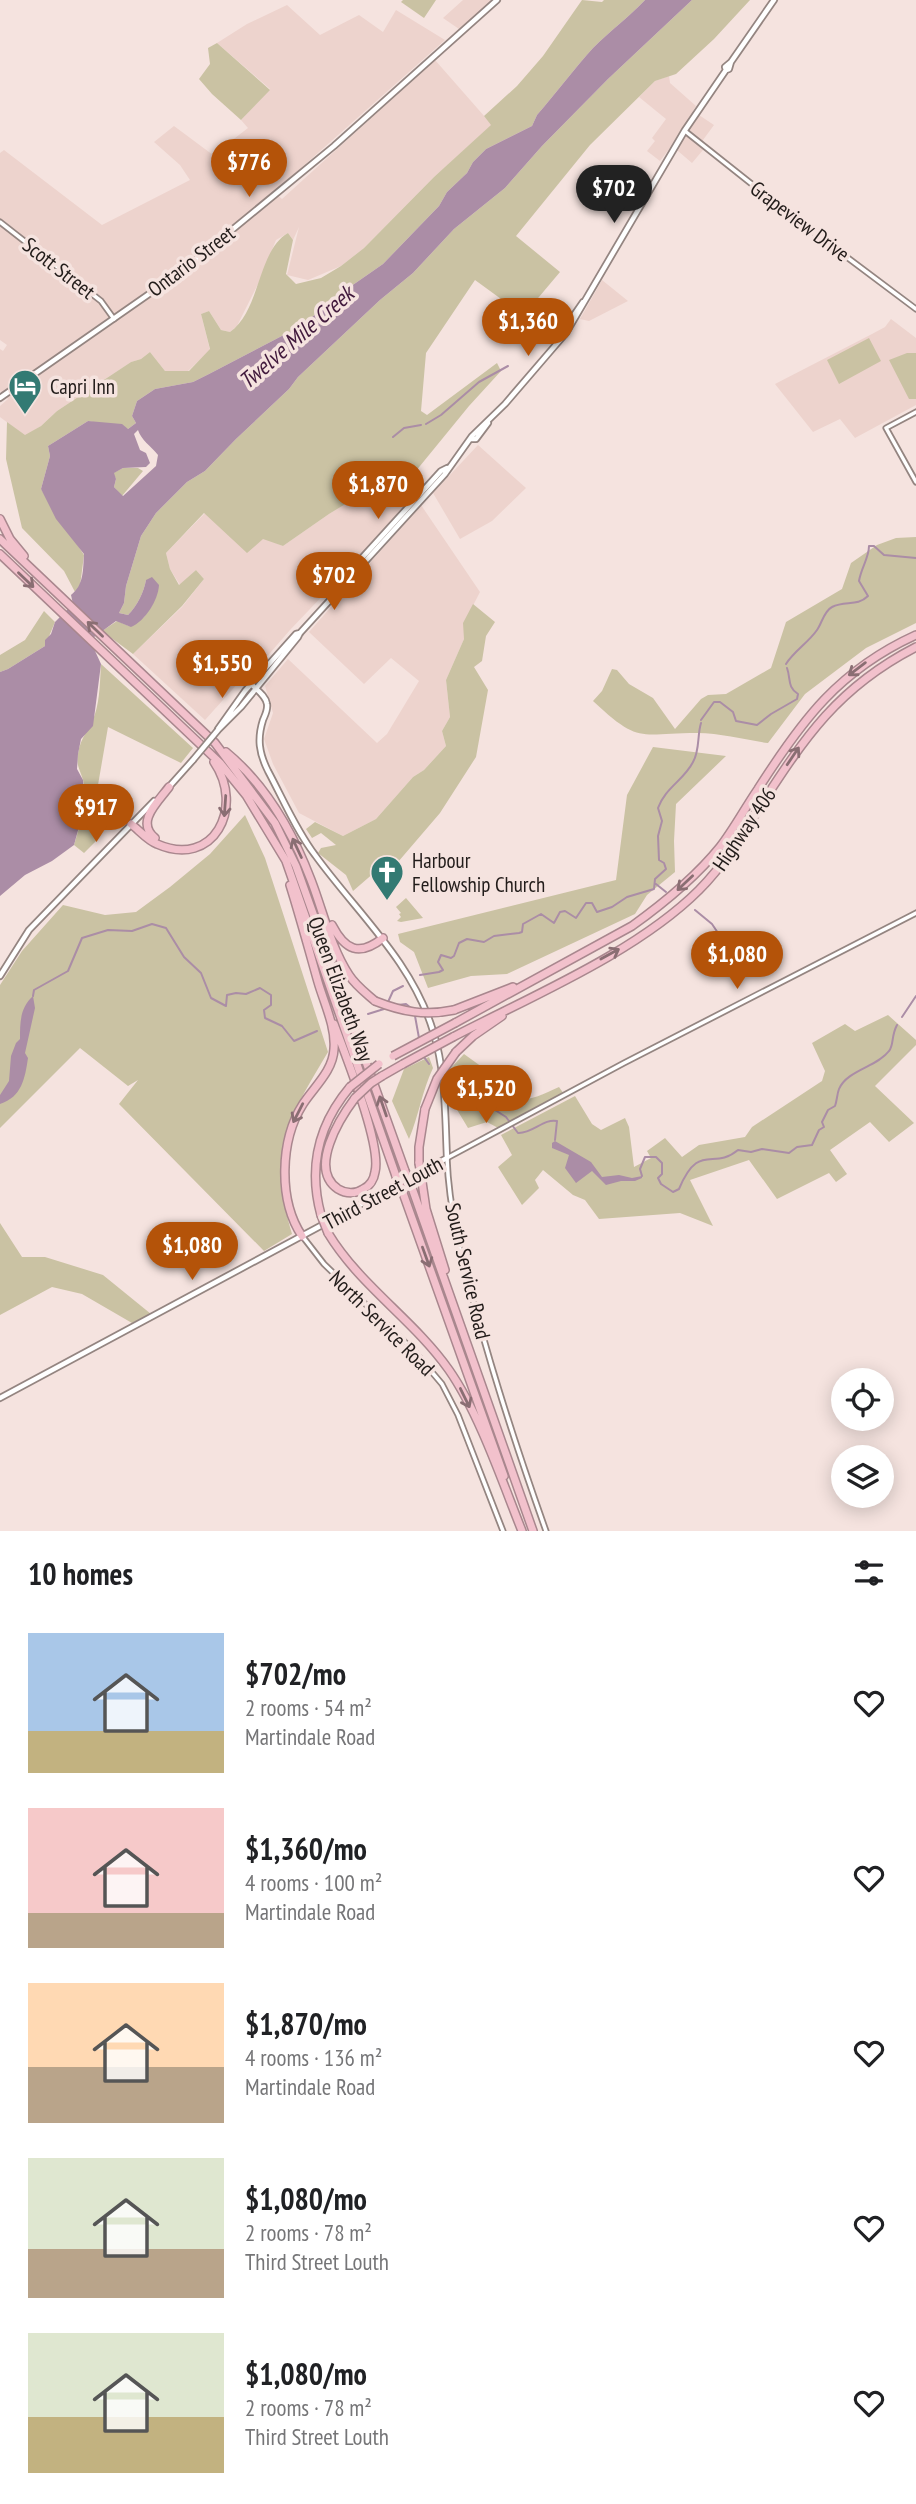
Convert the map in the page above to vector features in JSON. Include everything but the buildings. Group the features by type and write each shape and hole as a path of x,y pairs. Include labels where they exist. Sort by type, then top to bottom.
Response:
{"highway":[{"path":"0,519 15,545 55,591"},
{"name":"Queen Elizabeth Way","path":"0,539 215,743 275,823 296,866 533,1531"},
{"name":"Queen Elizabeth Way","path":"2,557 202,744 241,787 286,861 486,1422 522,1531"},
{"name":"Highway 406","path":"561,965 632,926 685,884 721,846 808,715 835,687 862,665 916,635"},
{"name":"Highway 406","path":"551,987 633,942 680,908 727,857 819,720 839,699 870,674 916,647"},
{"path":"215,743 236,760 266,795 296,843 342,962 360,988 375,1001 400,1011 418,1014 454,1010 561,965"},
{"path":"131,824 157,845 177,850 194,849 213,837 222,824 226,808 225,787 218,768 202,744"},
{"path":"163,846 150,834 146,822 148,815 169,787"},
{"path":"268,829 285,869 335,1047 333,1060 295,1117 285,1170 289,1204 294,1222 302,1236"},
{"path":"312,883 343,942 363,950 383,939"},
{"path":"522,1531 484,1439 448,1369 349,1264 328,1233 315,1185 317,1150 326,1121 350,1087 379,1064 561,965"},
{"path":"319,984 362,1102 376,1155 376,1171 371,1183 364,1189 350,1193 340,1190 332,1183 326,1165 335,1130 355,1098 371,1083 402,1064 551,987"},
{"path":"446,1285 445,1270 426,1209 419,1163 425,1109 437,1079 456,1052 482,1029 551,987"}],"main road":[{"name":"Ontario Street","path":"0,398 182,271 329,151 497,0"},
{"path":"0,976 29,930 169,787 225,725 253,686 350,576 351,570 414,499 481,433 575,320 583,301 685,130 774,0"},
{"name":"South Service Road","path":"253,686 265,697 267,705 259,739 267,768 314,854 408,974 433,1030 443,1075 447,1158"},
{"name":"Third Street Louth","path":"0,1398 447,1158"}],"street":[{"name":"Grapeview Drive","path":"685,130 792,216 916,309"},
{"name":"Scott Street","path":"0,222 101,301 114,319"},
{"path":"916,412 886,428 916,482"},
{"name":"Third Street Louth","path":"447,1158 624,1063 916,913"},
{"name":"South Service Road","path":"447,1158 450,1208 468,1283 502,1402 546,1531"},
{"name":"North Service Road","path":"302,1236 324,1264 414,1351 442,1384 458,1415 503,1531"}],"shaded area":[{"path":"436,0 424,18 401,2"},
{"path":"463,0 493,0 459,29 443,18"},
{"path":"582,0 645,0 593,48 537,115 532,126 486,149 447,192 439,206 383,264 301,326 193,382 155,389 137,401 132,416 136,423 128,429 88,421 48,446 50,456 41,489 84,555 80,586 75,592 64,571 22,528 6,459 7,422 25,435 41,426 57,411 150,352 165,371 189,371 210,349 201,314 209,311 221,330 230,332 248,310 270,253 288,233 293,240 286,274 296,284 321,278 341,266 364,248 434,177 491,125 484,116 517,86 543,56"},
{"path":"692,0 750,0 714,39 676,74 655,81 590,145 516,236 560,272 528,310 516,310 475,280 426,353 421,411 427,415 497,363 501,371 411,477 403,469 283,546 263,539 247,553 204,513 166,553 170,569 179,585 196,570 204,579 182,606 133,654 102,631 117,621 129,626 144,617 153,604 146,580 140,599 128,615 119,613 141,536 156,513 187,482 205,471 298,377 380,300 413,273 454,229 505,188 608,79"},
{"path":"287,5 320,35 359,15 383,32 396,10 445,40 274,192 282,199 435,60 492,125 434,177 364,248 341,266 308,280 287,275 299,227 293,240 288,233 276,240 237,326 230,332 221,330 209,311 201,314 210,350 188,371 165,371 150,352 57,411 25,436 0,417 0,406 8,399 0,391 0,349 3,351 7,345 0,340 0,153 4,150 102,225 190,180 180,165 154,142 174,126 213,155 248,128 241,120 270,89 217,43 247,24"},
{"path":"217,43 270,90 241,120 199,79 210,64 208,48"},
{"path":"669,76 670,83 696,106 693,111 714,125 703,140 703,150 692,163 670,148 660,161 647,151 655,141 652,138 666,119 639,97 655,81"},
{"path":"602,280 628,301 589,321 580,319"},
{"path":"891,319 916,338 916,405 855,438 840,419 813,432 775,384 885,327"},
{"path":"869,338 881,361 839,384 827,360"},
{"path":"907,353 916,353 916,399 909,399 889,360"},
{"path":"478,445 526,488 492,521 460,539 433,493"},
{"path":"123,468 138,468 143,471 122,496 114,487 116,479 113,473"},
{"path":"403,468 421,486 251,675 240,681 205,720 133,654 182,607 204,579 196,570 180,585 170,569 166,553 205,513 283,546"},
{"path":"421,505 480,592 464,623 464,639 446,680 450,717 442,731 446,746 424,770 413,777 376,819 343,836 299,813 273,764 264,739 273,713 265,686 288,659 377,743 387,734 419,681 391,658 364,684 309,632"},
{"path":"916,537 916,623 866,648 805,694 768,743 706,733 641,734 621,725 593,701 602,691 612,669 617,670 629,684 653,698 675,729 701,699 708,695 726,694 771,668 786,622 842,589 851,563 877,545 896,538"},
{"path":"473,604 495,622 486,636 482,661 474,667 488,690 476,757 440,813 398,862 375,872 353,891 346,875 318,853 321,848 336,845 321,833 312,838 306,829 315,822 343,836 376,819 413,777 424,770 446,746 442,731 450,717 446,680 464,639 463,623"},
{"path":"44,611 55,622 45,646 0,672 0,655 25,640"},
{"path":"101,664 193,748 181,763 108,727 98,785 96,841 84,853 74,845 85,796 78,758 79,748 97,708"},
{"path":"653,747 726,756 676,804 675,872 647,895 635,914 507,974 471,976 428,988 414,952 400,942 398,934 616,880 627,795"},
{"path":"245,815 265,858 328,1052 292,1118 285,1138 281,1180 292,1234 264,1251 119,1104 138,1080 128,1086 80,1048 0,1128 0,985 22,951 63,905 105,915 136,912 210,854"},
{"path":"406,898 423,918 397,921 401,913 396,907"},
{"path":"888,1015 916,1040 916,1045 875,1086 914,1123 889,1142 870,1122 830,1150 847,1174 836,1182 829,1173 777,1199 749,1160 690,1180 713,1226 680,1213 599,1219 585,1200 573,1195 543,1170 535,1180 539,1188 522,1205 498,1167 512,1155 501,1135 575,1096 592,1124 601,1130 625,1118 629,1127 634,1167 651,1158 647,1151 665,1138 682,1157 699,1145 745,1137 752,1127 822,1081 825,1071 812,1043 845,1024 855,1031"},
{"path":"464,1054 482,1067 481,1072 489,1083 489,1088 506,1098 523,1100 559,1087 564,1094 500,1129 487,1122 468,1128 456,1108 460,1085 448,1071"},
{"path":"429,1057 433,1068 409,1139 392,1101 404,1069"},
{"path":"0,1223 22,1257 45,1257 103,1275 151,1314 132,1323 82,1294 52,1287 0,1315"}],"water":[{"name":"Twelve Mile Creek","path":"645,0 692,0 608,79 505,188 454,229 413,273 380,300 298,377 205,471 187,482 156,513 141,536 119,613 128,615 140,599 146,580 152,577 159,585 153,604 146,615 131,627 116,621 90,640 101,664 93,726 81,739 78,754 77,769 83,780 84,794 83,812 74,845 52,861 25,875 0,896 0,672 45,646 45,640 51,634 55,622 73,604 71,595 81,582 83,571 84,554 56,519 41,489 50,456 48,446 88,421 122,424 128,429 136,423 132,416 137,401 155,389 193,382 301,326 383,264 439,206 447,192 486,149 532,126 537,115 593,48","holes":["138,430 158,455 156,466 123,496 114,487 114,473 123,468 146,467 150,463 146,453 140,450 134,434"]},
{"path":"33,996 35,1008 25,1053 28,1058 24,1079 18,1092 0,1104 0,1095 9,1081 11,1056 20,1039 23,1010"},
{"path":"555,1141 591,1162 602,1177 619,1175 642,1178 606,1185 592,1171 576,1183 565,1168 569,1155 552,1148"}],"waterway":[{"path":"426,424 441,415 479,382 508,366"},
{"path":"393,437 404,428 421,425"},
{"path":"786,664 813,635 829,609 860,601 868,596 859,581 869,546 874,546 884,555 916,558"},
{"path":"701,720 714,702 720,702 733,712 736,721 757,725 797,699 798,694 791,686 787,668"},
{"path":"420,975 443,970 438,962 441,955 451,958 459,943 467,939 484,942 494,936 522,932 523,924 541,914 554,923 560,912 565,911 576,918 586,903 592,903 597,912 612,907 627,897 654,889 655,879 666,869 664,863 659,860 658,836 662,821 658,808 665,795 693,762 697,753 701,723"},
{"path":"656,884 666,892"},
{"path":"695,910 712,924 724,942"},
{"path":"33,996 34,990 68,971 82,938 108,930 132,931 152,924 166,928 184,957 201,973 211,998 226,1006 227,995 246,994 260,988 271,995 271,1005 264,1010 265,1018 282,1026 294,1041 317,1031"},
{"path":"388,1002 393,991 403,986"},
{"path":"902,1017 916,996"},
{"path":"398,1005 406,1004 411,1008"},
{"path":"368,1014 384,1009"},
{"path":"415,1016 419,1038"},
{"path":"642,1176 640,1169 645,1157 656,1157 662,1163 662,1174 658,1178 661,1184 673,1192 679,1189 686,1174 700,1161 729,1156 738,1150 751,1152 762,1149 789,1153 797,1147 812,1145 819,1130 824,1127 822,1122 828,1110 835,1106 843,1083 889,1051 897,1025"},
{"path":"424,1057 429,1064"},
{"path":"451,1072 471,1084 484,1103 506,1117 518,1133 557,1121 555,1140"}],"place":[{"name":"Capri Inn","path":"25,416"},
{"name":"Harbour Fellowship Church","path":"387,902"}]}
